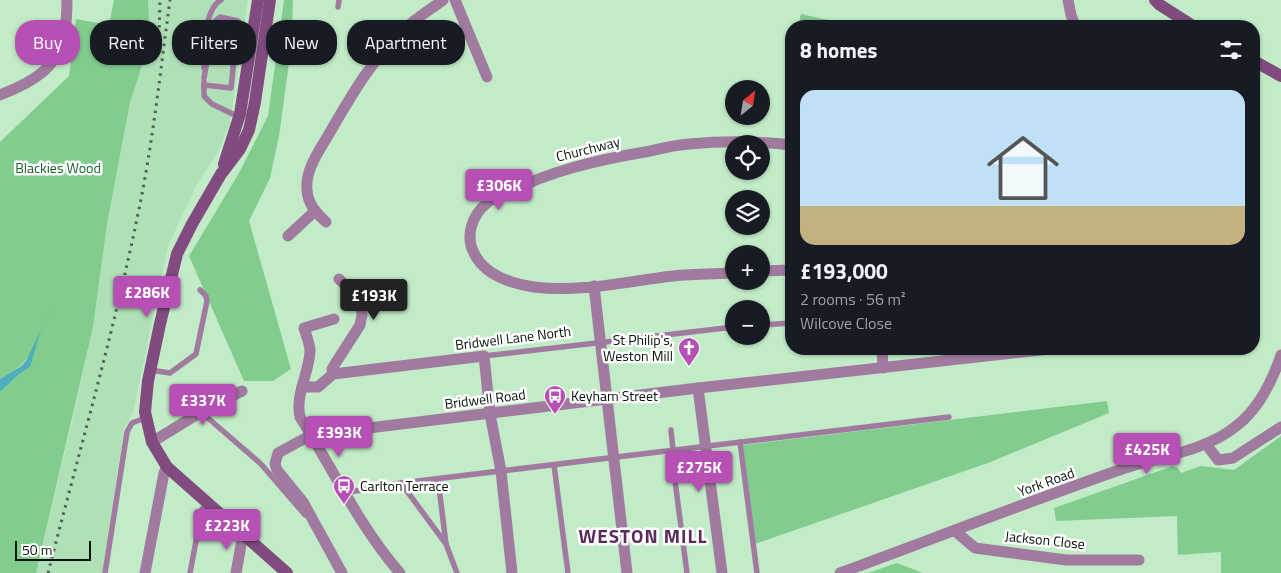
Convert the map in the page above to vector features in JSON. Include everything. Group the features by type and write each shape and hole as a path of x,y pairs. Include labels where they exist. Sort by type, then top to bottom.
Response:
{"street":[{"path":"0,95 31,81 46,70 57,57 64,42 67,24 67,0"},
{"path":"245,119 249,64 258,0"},
{"path":"270,0 245,119 221,174 177,254 150,370 146,418 152,442 167,467 285,572"},
{"path":"326,222 315,211 307,192 307,179 316,156 359,82 382,52 406,28 444,0"},
{"path":"455,0 487,77"},
{"path":"1068,0 1073,20"},
{"path":"1155,0 1184,20"},
{"path":"1260,64 1281,76"},
{"name":"Churchway","path":"725,273 674,276 594,286 534,287 492,274 478,261 470,246 469,232 476,215 487,202 559,171 594,162 686,144 728,141 785,145"},
{"path":"288,236 315,211"},
{"path":"770,271 785,270"},
{"path":"333,374 332,369 360,325 362,315 361,300 340,279"},
{"path":"594,286 627,573"},
{"path":"334,319 304,328 310,350 298,408 300,417 370,534 400,573"},
{"path":"882,355 883,368"},
{"name":"Bridwell Road","path":"311,435 698,388 997,355"},
{"name":"York Road","path":"840,573 1126,468 1206,444 1234,428 1253,412 1275,374 1281,355"},
{"path":"484,356 490,414 501,471 512,573"},
{"name":"Bridwell Lane North","path":"302,387 318,387 333,374 484,356"},
{"path":"698,388 722,573"},
{"path":"152,442 201,412 242,391"},
{"path":"1206,444 1218,460 1233,458 1281,427"},
{"path":"311,435 278,453 275,464 303,502 342,573"},
{"path":"145,573 164,474 167,467"},
{"name":"Jackson Close","path":"955,531 975,548 1066,560 1139,560"},
{"path":"236,573 243,534"}],"lane":[{"path":"221,0 215,3 208,18 204,53 204,96 212,104 245,119"},
{"path":"338,0 338,7"},
{"path":"220,17 238,21 241,26 236,38 231,88 204,81 214,22 220,17"},
{"path":"150,370 170,373 196,354 207,301 206,296 200,290"},
{"path":"770,324 785,323"},
{"name":"Bridwell Lane North","path":"484,356 725,329"},
{"path":"201,412 262,464 306,517 316,524"},
{"path":"344,493 402,483 949,417"},
{"path":"104,573 127,432 132,423 146,418"},
{"path":"671,430 686,573"},
{"path":"740,442 757,573"},
{"path":"554,465 568,573"},
{"path":"438,479 446,544 457,573"},
{"path":"402,483 446,544"},
{"path":"190,573 202,509 207,502"}],"shaded area":[{"path":"148,0 248,0 245,20 172,20 172,65 238,65 230,123 218,152 197,184 168,246 133,413 124,428 102,573 36,573 93,327 107,224 131,101 142,65 162,65 162,20 149,19"}],"green space":[{"path":"114,0 148,0 149,20 110,20"},
{"path":"284,0 293,0 292,20 281,20"},
{"path":"801,14 828,20 800,20"},
{"name":"Blackies Wood","path":"76,19 90,22 90,65 142,65 130,103 107,224 93,327 36,573 0,573 0,392 18,375 30,367 30,354 21,365 0,379 0,142 69,76 70,65 80,65 80,20"},
{"path":"275,65 289,65 279,136 270,178 249,221 291,369 273,381 244,381 189,256 239,173 268,116"},
{"path":"1107,401 1109,413 988,463 755,544 743,445"},
{"path":"1281,436 1281,573 1221,573 1221,552 1178,555 1177,516 1056,521 1054,508 1173,466 1178,468 1181,473 1201,466 1234,470"},
{"path":"897,563 923,573 868,573"}],"water":[{"path":"51,309 41,330 30,367 18,375 0,392 0,379 20,367 26,361"}],"railway":[{"path":"159,20 160,0"},
{"path":"48,573 109,340 131,246 150,149 170,0"}],"place":[{"name":"St Philip's, Weston Mill","path":"689,367"},
{"name":"Keyham Street","path":"555,415"},
{"name":"Carlton Terrace","path":"344,505"}],"district":[{"name":"WESTON MILL","path":"643,536"}]}
